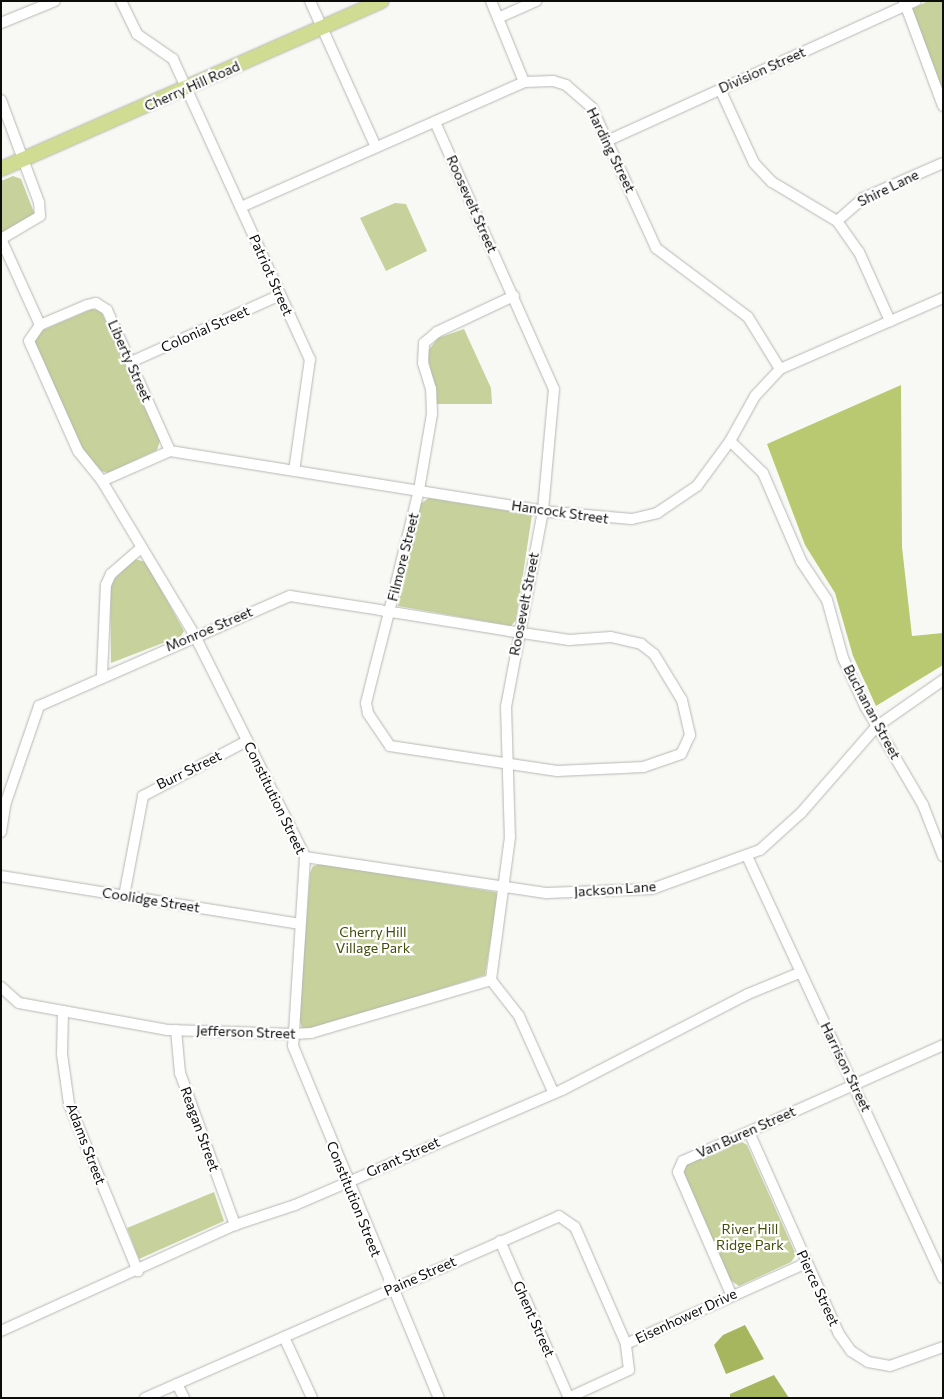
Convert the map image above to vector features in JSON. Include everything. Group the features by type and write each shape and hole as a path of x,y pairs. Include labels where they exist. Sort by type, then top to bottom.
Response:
{"main road":[{"name":"Cherry Hill Road","path":"1,169 382,1"}],"street":[{"path":"1,23 55,1"},
{"name":"Patriot Street","path":"121,1 137,34 173,59 310,359 294,471"},
{"path":"310,1 376,147"},
{"path":"491,1 524,82"},
{"path":"498,18 536,1"},
{"path":"908,3 920,54 943,106"},
{"name":"Division Street","path":"609,140 908,3"},
{"name":"Harding Street","path":"241,208 524,82 553,80 566,85 592,108 609,140 656,248 748,317 780,368"},
{"path":"720,89 763,174 837,221 858,252 890,321"},
{"path":"1,100 39,202 40,216 1,239 40,325"},
{"name":"Roosevelt Street","path":"435,122 554,389 542,511 506,706 510,837 505,889 491,980"},
{"name":"Shire Lane","path":"837,221 863,198 943,163"},
{"name":"Colonial Street","path":"131,362 280,295"},
{"name":"Filmore Street","path":"508,763 390,746 382,741 366,703 419,490 432,398 423,363 424,343 437,332 514,296"},
{"name":"Hancock Street","path":"170,451 542,511 609,520 657,513 697,486 730,441 755,396 780,368 943,298"},
{"name":"Liberty Street","path":"40,325 96,304 107,310 170,451"},
{"name":"Constitution Street","path":"40,325 29,341 78,451 102,481 195,636 305,857 293,1034 311,1097 439,1398"},
{"name":"Buchanan Street","path":"730,441 763,473 801,561 827,600 843,658 876,727 924,805 943,856"},
{"path":"102,481 170,451"},
{"path":"102,675 106,585 111,574 141,548"},
{"name":"Monroe Street","path":"1,832 6,802 39,706 102,675 290,596 569,640 611,637 641,644 654,654 675,685 690,735 680,754 644,767 557,771 508,763"},
{"name":"Jackson Lane","path":"305,857 505,889 547,893 652,889 747,856 801,813 876,727 943,680"},
{"name":"Burr Street","path":"124,896 143,796 247,741"},
{"name":"Harrison Street","path":"747,856 799,973 855,1084 943,1278"},
{"name":"Coolidge Street","path":"1,876 300,924"},
{"name":"Grant Street","path":"1,1331 138,1271 235,1225 347,1183 554,1094 748,994 799,973"},
{"path":"491,980 519,1016 554,1094"},
{"name":"Jefferson Street","path":"1,987 19,1003 176,1030 311,1034 491,980"},
{"name":"Adams Street","path":"63,1010 62,1054 69,1104 138,1271"},
{"name":"Reagan Street","path":"176,1030 180,1073 235,1225"},
{"name":"Van Buren Street","path":"731,1294 678,1172 687,1159 943,1045"},
{"name":"Pierce Street","path":"749,1132 806,1263 842,1339 862,1360 896,1365 943,1347"},
{"name":"Paine Street","path":"145,1398 558,1216 571,1220 626,1344"},
{"name":"Ghent Street","path":"500,1241 568,1398"},
{"name":"Eisenhower Drive","path":"568,1398 629,1370 626,1344 731,1294 806,1263"},
{"path":"284,1337 312,1398"},
{"path":"177,1384 184,1398"}],"green space":[{"path":"928,1 943,1 943,92 912,9"},
{"path":"13,176 21,179 35,215 1,234 1,181"},
{"path":"395,203 406,204 427,251 386,271 360,218"},
{"path":"92,309 101,311 160,441 157,450 108,473 101,471 83,449 33,342 36,333"},
{"path":"464,329 491,388 492,404 437,404 427,352 438,338"},
{"path":"429,498 532,515 516,620 511,626 398,606 420,504"},
{"path":"135,559 146,562 184,631 181,636 111,663 110,583"},
{"name":"Cherry Hill Village Park","path":"322,864 495,892 498,895 485,975 310,1030 302,1028 299,1019 310,873 313,866"},
{"name":"River Hill Ridge Park","path":"740,1141 747,1145 796,1255 791,1262 739,1286 730,1280 683,1171 685,1165"},
{"path":"214,1192 224,1221 139,1259 127,1228"}],"shaded area":[{"path":"901,385 902,547 912,636 943,633 943,665 876,706 853,656 835,593 805,545 767,444"},
{"path":"745,1325 764,1359 726,1374 714,1345 723,1335"},
{"path":"774,1375 789,1398 730,1398 730,1394"}]}
